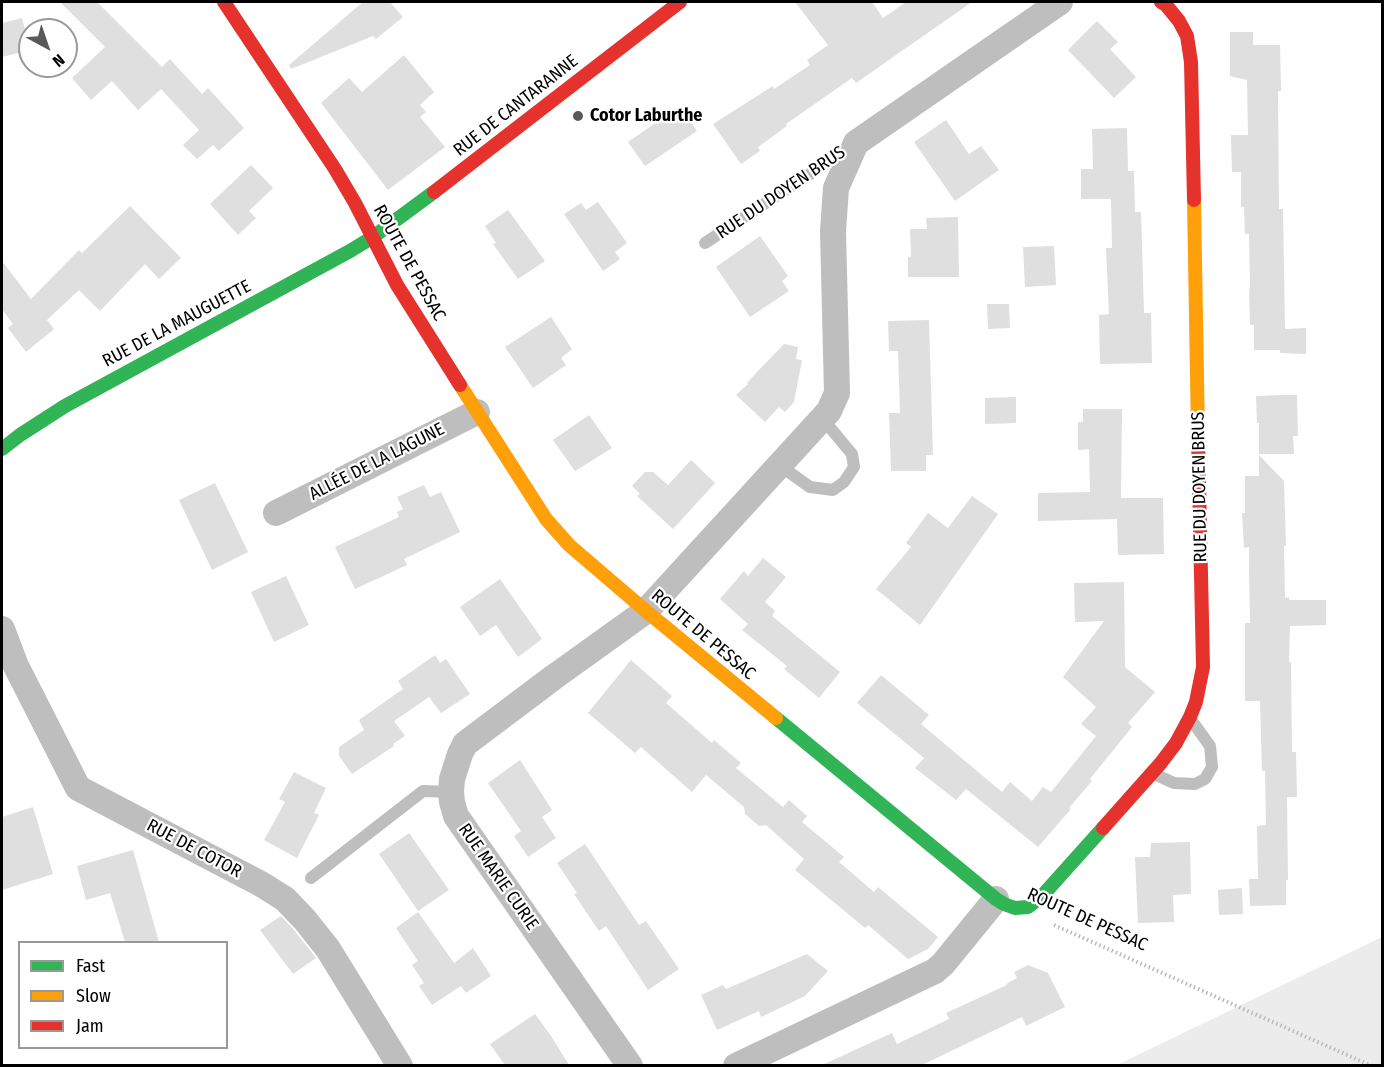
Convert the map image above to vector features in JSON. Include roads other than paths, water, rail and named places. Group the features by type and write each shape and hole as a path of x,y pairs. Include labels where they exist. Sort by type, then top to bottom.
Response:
{"street":[{"name":"ROUTE DE PESSAC","path":"224,2 335,169 398,285 546,519 569,545 646,611 1006,903"},
{"name":"RUE DE CANTARANNE","path":"373,237 680,2"},
{"name":"RUE DU DOYEN BRUS","path":"646,611 829,411 837,393 833,231 836,188 856,143 1060,2"},
{"name":"RUE DU DOYEN BRUS","path":"1006,903 1028,907 1042,896 1152,773 1176,743 1190,717 1196,702 1203,667 1191,62 1181,16 1161,2"},
{"name":"RUE DE LA MAUGUETTE","path":"2,449 65,406 373,237"},
{"name":"ALLÉE DE LA LAGUNE","path":"276,513 477,412"},
{"name":"RUE MARIE CURIE","path":"630,1065 467,834 456,816 451,792 456,765 465,744 646,611"},
{"name":"RUE DE COTOR","path":"2,629 16,666 78,788 261,884 285,899 328,949 400,1065"},
{"path":"736,1065 935,971 1006,903"}],"lane":[{"name":"RUE DU DOYEN BRUS","path":"705,243 856,143"},
{"path":"779,465 810,487 833,490 844,482 854,467 852,454 822,418"},
{"path":"1152,773 1173,783 1195,784 1205,779 1212,767 1210,746 1190,717"},
{"path":"311,878 423,791 451,792"}],"place":[{"name":"Cotor Laburthe","path":"578,116"}]}
